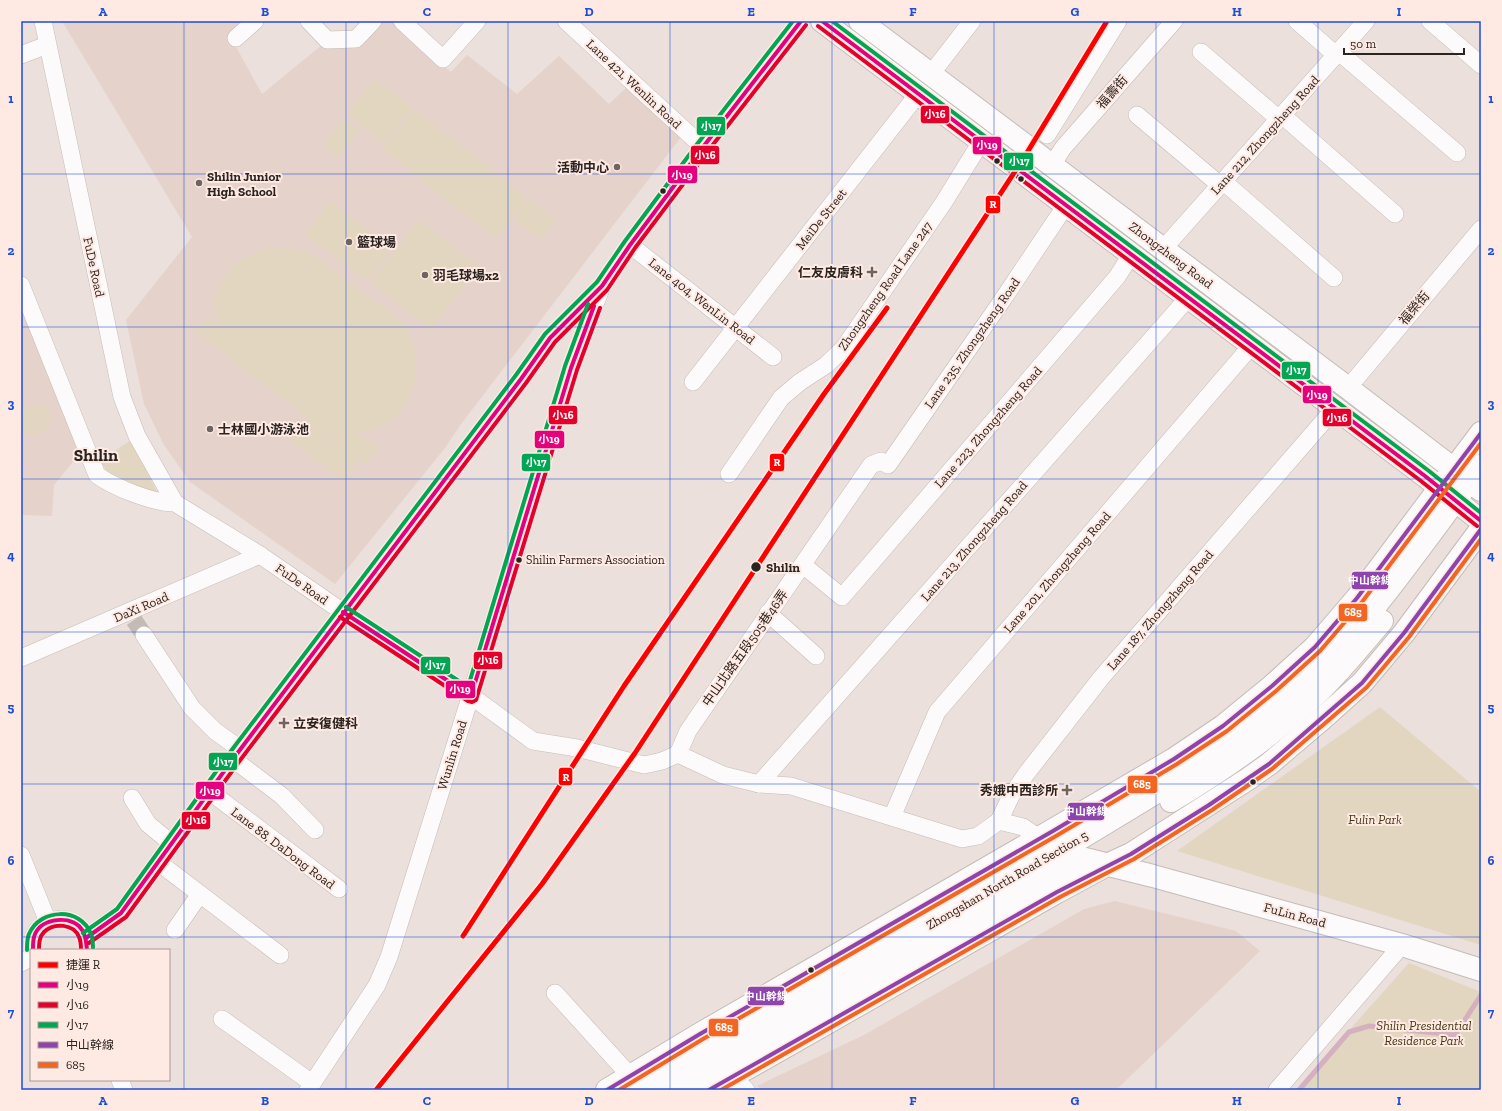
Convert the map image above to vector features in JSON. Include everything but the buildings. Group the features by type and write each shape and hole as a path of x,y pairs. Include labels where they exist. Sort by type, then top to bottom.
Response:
{"main road":[{"name":"Zhongzheng Road","path":"822,21 1335,408 1461,505"},
{"name":"Zhongzheng Road","path":"860,21 1163,250 1473,480"},
{"name":"Zhongshan North Road Section 5","path":"673,1090 920,938 1067,854 1074,842 1185,775 1234,743 1283,703 1326,662 1372,611 1461,505 1473,480 1481,433"},
{"name":"Zhongshan North Road Section 5","path":"709,1090 740,1083 920,938 1039,838 1174,759 1223,726 1272,686 1315,647 1358,598 1461,505"},
{"name":"Zhongshan North Road Section 5","path":"607,1090 635,1084 748,1018 920,938 1057,892 1131,854 1248,779 1269,764 1362,683 1404,633 1481,529"},
{"path":"1039,838 1067,854 1107,865"},
{"name":"FuLin Road","path":"1107,865 1153,876 1402,945 1481,970"}],"street":[{"name":"FuDe Road","path":"43,21 122,397 137,436 174,503 260,555 343,612 471,696 533,740 577,748 644,765 662,761 678,754"},
{"path":"236,38 254,21"},
{"path":"309,21 327,40 356,39 373,21"},
{"path":"402,21 443,59 477,21"},
{"name":"Lane 421, Wenlin Road","path":"566,21 703,147"},
{"name":"Wunlin Road","path":"310,1087 377,985 389,957 471,696 571,368 602,286 630,245 703,147 801,21"},
{"path":"931,74 972,21"},
{"path":"1047,135 1118,21"},
{"name":"福壽街","path":"1052,166 1063,148 1174,21"},
{"path":"1298,21 1456,153"},
{"name":"Lane 212, Zhongzheng Road","path":"1163,250 1366,21"},
{"path":"1430,21 1481,65"},
{"path":"21,55 47,45"},
{"path":"1201,52 1281,117 1395,214"},
{"name":"MeiDe Street","path":"693,382 918,94"},
{"path":"1137,115 1222,183 1334,278"},
{"name":"Zhongzheng Road Lane 247","path":"730,474 781,398 826,365 843,349 944,202 981,142"},
{"name":"Lane 235, Zhongzheng Road","path":"871,465 882,461 888,465 997,308 1066,205"},
{"name":"福榮街","path":"1348,388 1481,229"},
{"name":"Lane 404, WenLin Road","path":"630,245 773,357"},
{"name":"Lane 223, Zhongzheng Road","path":"803,564 842,597 1118,277 1131,255"},
{"name":"FuDe Road","path":"21,284 97,475 108,484 141,496 163,503 174,503"},
{"path":"32,949 33,939 36,932 41,926 55,919 71,921 78,925 83,931 87,944 121,913 236,754 521,379 550,338 602,286"},
{"name":"Lane 213, Zhongzheng Road","path":"759,784 1188,298"},
{"name":"Lane 201, Zhongzheng Road","path":"892,817 938,712 1252,346"},
{"name":"Lane 187, Zhongzheng Road","path":"999,821 1011,796 1026,774 1101,678 1335,408"},
{"name":"中山北路五段505巷46弄","path":"678,754 688,730 871,465"},
{"name":"DaXi Road","path":"21,658 133,616 260,555"},
{"path":"768,613 816,656"},
{"path":"144,635 192,708 236,754 282,796 315,830"},
{"path":"678,754 723,774 759,784 791,786 962,839 978,836 999,821 1023,827 1039,838"},
{"name":"Lane 88, DaDong Road","path":"209,791 339,889"},
{"path":"132,798 148,824 171,843"},
{"path":"21,855 48,922"},
{"path":"158,862 280,955"},
{"path":"175,930 200,894"},
{"path":"1277,1090 1402,945"},
{"path":"21,963 30,958"},
{"path":"555,993 623,1068 635,1084"},
{"path":"222,1019 310,1087"}],"shaded area":[{"path":"62,21 246,21 230,36 262,94 323,44 378,21 393,21 451,72 467,55 517,94 559,56 609,104 627,87 681,137 461,424 445,448 335,584 190,482 164,445 144,404 126,320 192,237"},
{"path":"21,301 81,452 54,485 52,516 21,515"},
{"path":"1115,901 1236,931 1260,951 1116,1090 762,1090 757,1086 864,1035 1084,909"}],"green space":[{"path":"374,78 412,107 384,143 346,114"},
{"path":"414,109 528,198 496,239 382,149"},
{"path":"344,119 359,130 338,157 323,146"},
{"path":"529,200 555,220 540,239 514,219"},
{"name":"籃球場","path":"331,201 393,249 367,280 305,235"},
{"name":"羽毛球場x2","path":"419,220 479,267 431,329 370,282"},
{"path":"269,247 296,250 308,253 320,259 392,313 406,328 411,337 415,347 416,358 415,380 412,391 407,401 396,415 381,427 370,431 358,431 378,449 366,464 196,332 208,317 218,324 213,302 225,276 234,265 243,258"},
{"path":"45,404 50,415 48,428 34,436 21,432 21,409"},
{"path":"306,419 360,460 343,480 290,441"},
{"path":"131,440 159,496 112,479 100,461"},
{"name":"Fulin Park","path":"1380,707 1481,792 1481,945 1177,851"},
{"name":"Shilin Presidential Residence Park","path":"1409,963 1481,992 1481,1090 1296,1090"}],"waterway":[{"path":"1299,1090 1349,1032 1369,1026 1455,1035 1481,995"}],"tunnel":[{"path":"134,620 144,635"}],"metro line":[{"name":"R","path":"376,1090 542,884 635,753 1025,156 1107,21"},
{"name":"R","path":"463,936 624,686 824,394 887,308"}],"transit line":[{"name":"小17","path":"83,933 117,909 228,755 516,375 545,334 597,282 625,241 698,143 793,21"},
{"name":"小19","path":"86,938 121,913 233,759 521,379 550,338 602,286 630,245 703,147 801,21"},
{"name":"小19","path":"822,21 1425,476 1481,521"},
{"name":"小17","path":"832,21 1429,471 1481,513"},
{"name":"小16","path":"89,943 126,917 238,763 526,383 555,342 607,290 635,248 806,25"},
{"name":"小16","path":"818,26 1421,481 1477,526"},
{"name":"小17","path":"346,607 468,687 565,366 588,304"},
{"name":"小19","path":"343,612 471,696 571,368 594,306"},
{"name":"小16","path":"340,617 468,701 472,702 476,700 577,370 600,308"},
{"name":"中山幹線","path":"607,1090 700,1034 1053,831 1174,759 1223,726 1272,686 1315,647 1357,598 1481,433"},
{"name":"685","path":"619,1090 703,1039 1056,836 1177,764 1227,731 1276,691 1320,651 1362,602 1481,443"},
{"name":"中山幹線","path":"709,1090 1057,892 1131,854 1209,805 1269,764 1362,683 1404,633 1481,529"},
{"name":"685","path":"721,1090 1060,897 1134,859 1212,810 1272,769 1367,687 1409,637 1481,539"},
{"name":"小17","path":"27,950 28,936 34,925 51,915 60,914 70,915 79,919 86,925 92,936 93,949"},
{"name":"小19","path":"33,949 34,939 41,926 60,920 74,923 79,926 84,935 87,949"},
{"name":"小16","path":"39,949 42,934 48,929 58,926 73,929 79,937 81,949"}],"place":[{"name":"活動中心","path":"617,167"},
{"name":"Shilin Junior High School","path":"199,183"},
{"name":"籃球場","path":"349,242"},
{"name":"仁友皮膚科","path":"872,272"},
{"name":"羽毛球場x2","path":"425,275"},
{"name":"士林國小游泳池","path":"210,429"},
{"name":"Shilin Farmers Association","path":"519,560"},
{"name":"Shilin","path":"756,567"},
{"name":"立安復健科","path":"284,723"},
{"name":"秀娥中西診所","path":"1067,790"}],"district":[{"name":"Shilin","path":"96,455"}]}
